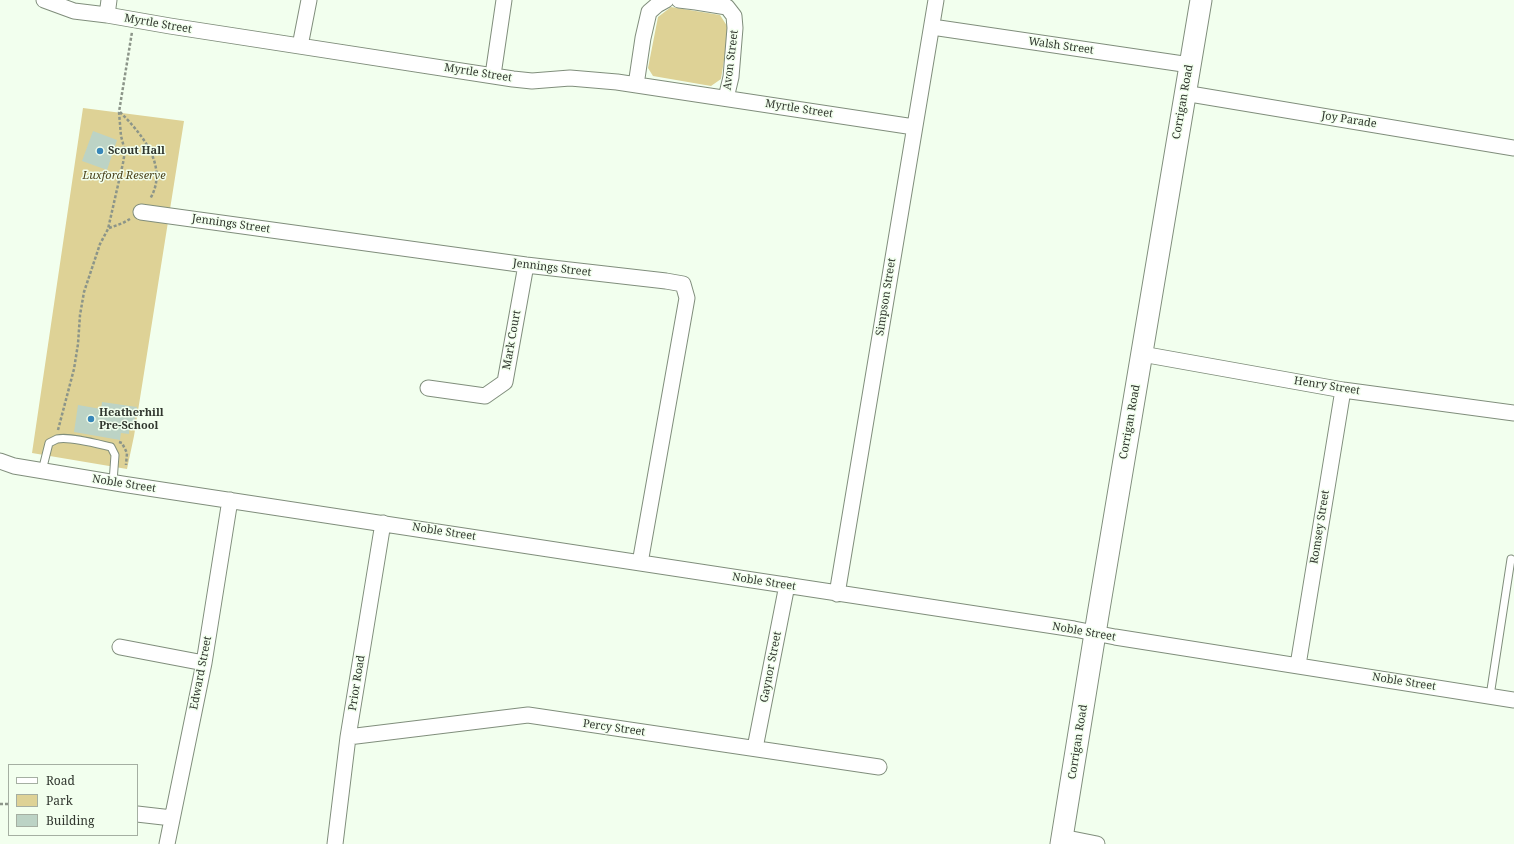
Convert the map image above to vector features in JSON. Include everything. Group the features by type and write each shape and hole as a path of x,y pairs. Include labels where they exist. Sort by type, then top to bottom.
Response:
{"main road":[{"name":"Corrigan Road","path":"1061,841 1184,93 1201,0"}],"street":[{"name":"Myrtle Street","path":"44,0 74,11 108,7 133,20 532,81 570,78 636,85 914,127"},
{"path":"300,46 309,0"},
{"path":"493,75 504,0"},
{"path":"636,85 643,38 650,12 657,5 666,0"},
{"name":"Avon Street","path":"679,0 696,1 727,7 734,16 735,28 731,77 726,98"},
{"name":"Simpson Street","path":"837,594 936,0"},
{"name":"Walsh Street","path":"932,27 1190,65"},
{"name":"Joy Parade","path":"1184,93 1514,148"},
{"name":"Jennings Street","path":"141,212 526,265 683,284 687,298 640,563"},
{"name":"Mark Court","path":"428,388 485,396 505,382 526,265"},
{"name":"Henry Street","path":"1142,354 1343,390 1514,413"},
{"name":"Romsey Street","path":"1298,665 1343,390"},
{"name":"Noble Street","path":"0,461 7,466 1074,629 1095,634 1514,700"},
{"name":"Edward Street","path":"167,844 204,663 230,500"},
{"name":"Prior Road","path":"335,844 348,737 383,523"},
{"name":"Gaynor Street","path":"755,748 787,585"},
{"path":"120,647 204,663"},
{"name":"Percy Street","path":"348,737 528,716 879,767"},
{"path":"138,814 172,818"},
{"path":"1061,841 1097,844"}],"lane":[{"path":"42,471 49,443 57,439 96,443 111,447 115,455 113,482"},
{"path":"1490,696 1511,559"}],"path":[{"path":"57,431 74,369 84,292 100,244 108,228 124,151 119,112 133,20"},
{"path":"108,228 123,223 141,212 155,191 158,181 157,168 153,156 133,125 119,112"}],"green space":[{"path":"671,7 720,15 729,29 721,79 711,86 653,76 648,68 658,17"},
{"name":"Luxford Reserve","path":"83,108 184,121 134,436 127,469 32,453"}],"building":[{"name":"Scout Hall","path":"93,131 117,140 107,170 82,161"},
{"path":"102,402 137,407 133,429 129,428 129,434 121,433 120,440 74,432 78,405 101,409"}],"place":[{"name":"Scout Hall","path":"100,151"},
{"name":"Heatherhill Pre-School","path":"91,419"}]}
